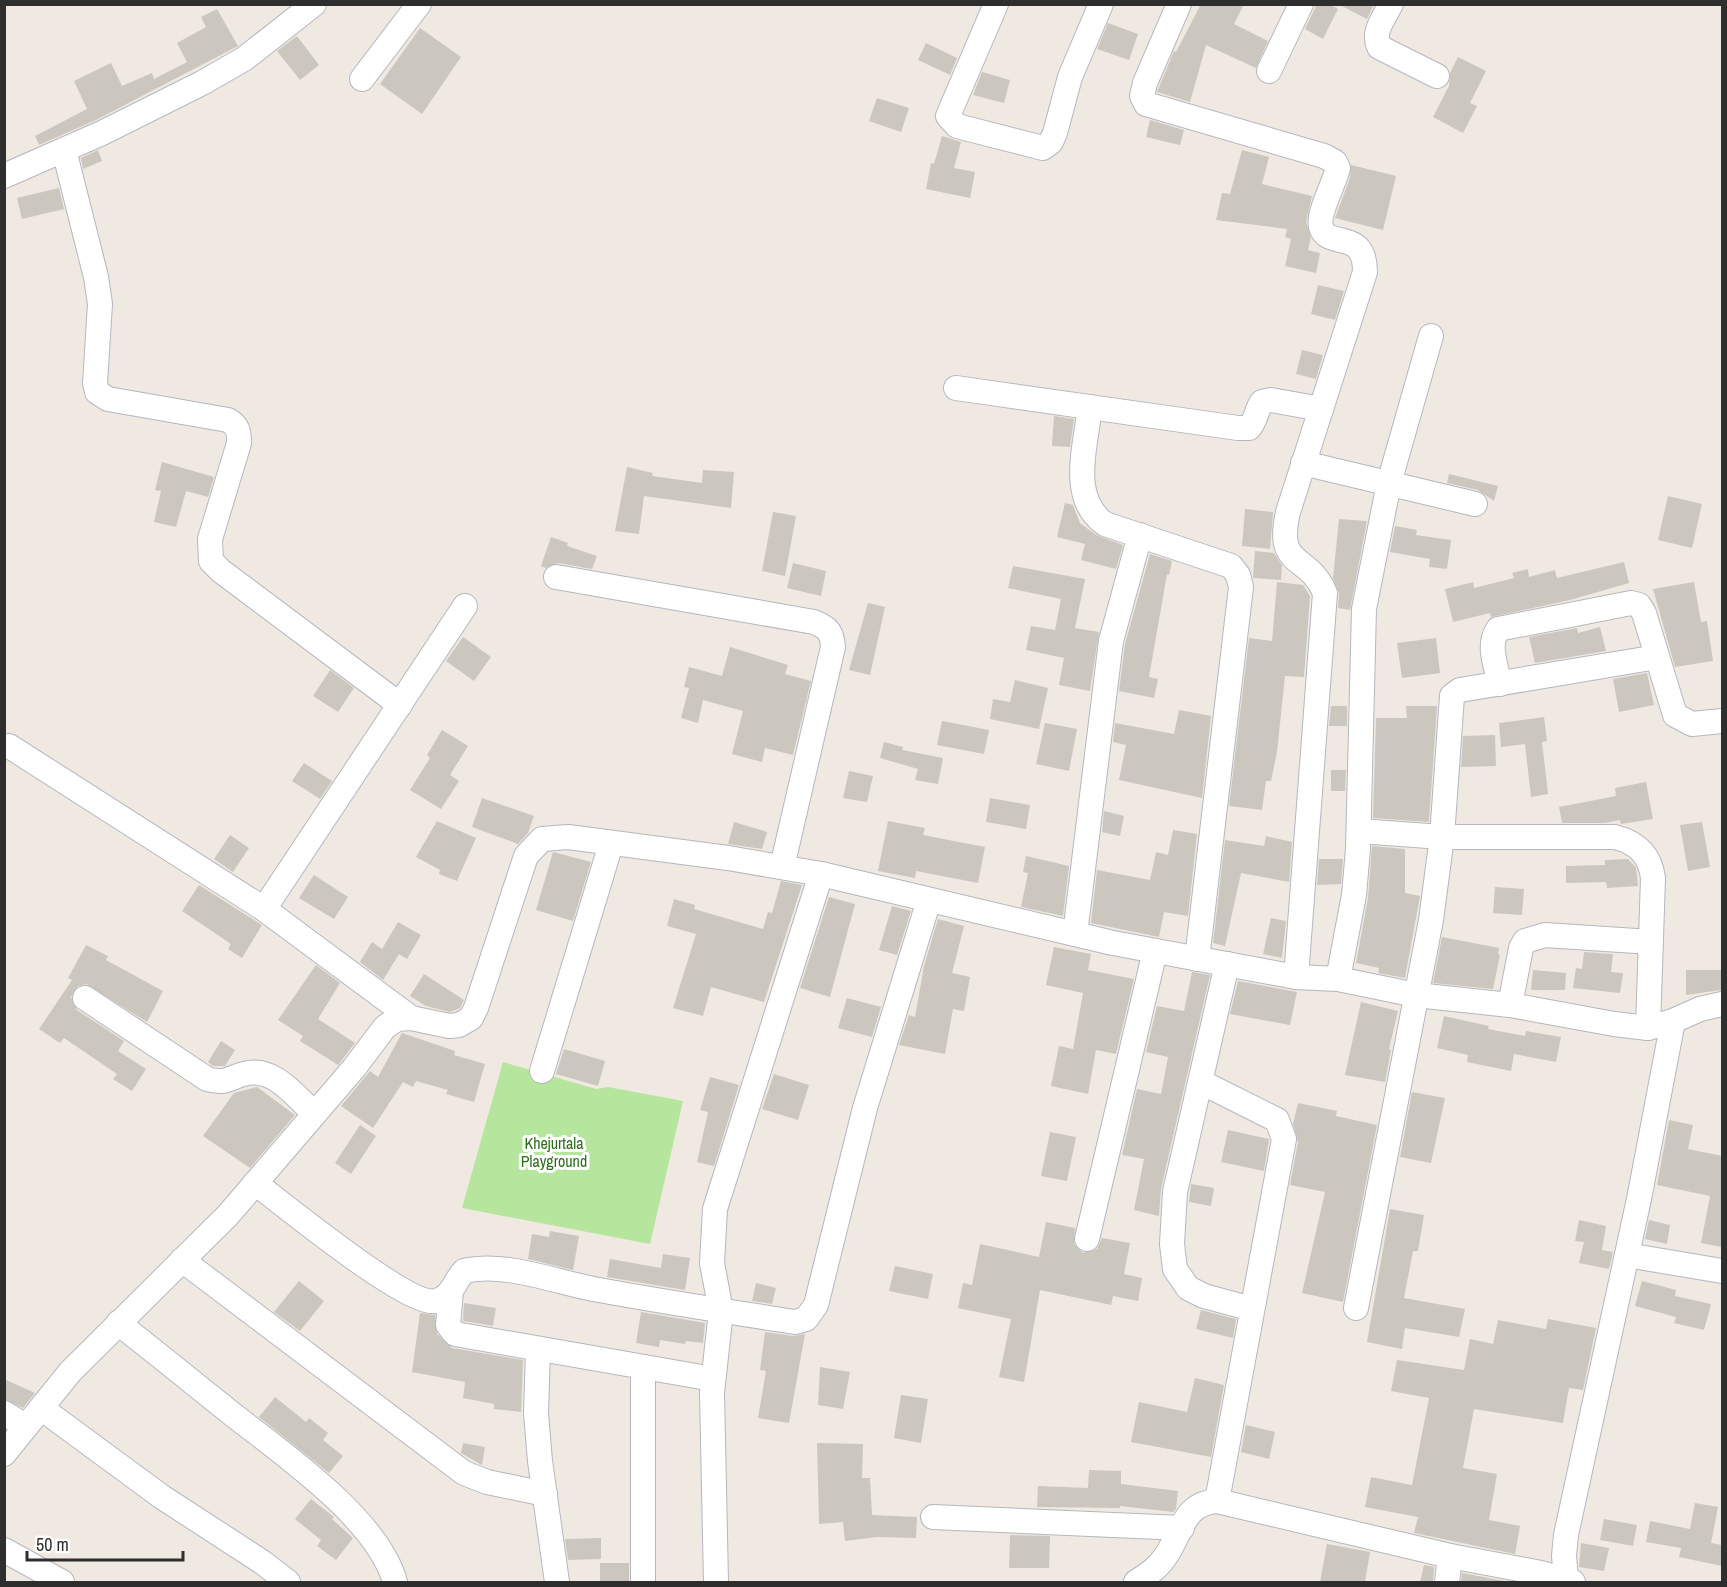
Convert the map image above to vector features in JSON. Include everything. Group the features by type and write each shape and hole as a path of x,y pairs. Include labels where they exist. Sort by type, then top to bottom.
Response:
{"street":[{"path":"4,176 64,150 202,83 244,59 314,4"},
{"path":"362,79 419,4"},
{"path":"996,4 948,116 957,126 1043,148 1051,142 1055,133 1070,77 1101,4"},
{"path":"1179,4 1145,83 1143,96 1146,104 1324,156 1335,162 1338,168 1322,213 1321,226 1325,233 1360,247 1365,256 1365,272 1303,463 1283,534 1284,546 1292,558 1318,577 1325,593 1296,977"},
{"path":"1269,71 1301,4"},
{"path":"1391,4 1377,32 1376,40 1379,47 1437,76"},
{"path":"64,150 96,277 100,304 95,382 97,392 108,399 228,420 236,424 239,443 210,539 211,561 221,571 400,705"},
{"path":"1338,979 1354,895 1359,831 1364,609 1389,483 1431,336"},
{"path":"956,388 1238,428 1249,428 1254,423 1256,409 1262,402 1271,400 1321,409"},
{"path":"1090,407 1082,482 1084,498 1092,515 1105,524 1231,566 1238,575 1241,587 1197,959"},
{"path":"1303,463 1475,504"},
{"path":"1075,934 1111,641 1140,535"},
{"path":"556,577 814,622 827,628 833,636 833,647 782,867"},
{"path":"1500,684 1492,646 1493,637 1498,629 1622,603 1639,605 1644,614 1675,715 1692,724 1722,721"},
{"path":"264,909 465,606"},
{"path":"1356,1308 1431,920 1442,837 1452,696 1460,690 1657,657"},
{"path":"9,747 264,909 411,1018"},
{"path":"1359,831 1442,837 1615,837 1628,840 1640,848 1651,864 1648,1028"},
{"path":"4,1454 70,1372 228,1215 385,1027 397,1019 411,1018 449,1026 459,1025 471,1018 526,856 542,839 568,837 782,867 821,874 1075,934 1197,959 1296,977 1338,979 1416,995 1510,1005 1648,1028 1673,1021 1700,1009 1722,1004"},
{"path":"542,1071 611,844"},
{"path":"716,1582 711,1422 713,1379 721,1311 712,1263 712,1233 717,1200 821,874"},
{"path":"713,1379 455,1334 448,1325 452,1291 456,1279 464,1272 477,1268 520,1273 721,1311 795,1322 806,1319 816,1305 865,1108 929,900"},
{"path":"1510,1005 1521,948 1525,941 1545,935 1651,942"},
{"path":"1087,1239 1155,951"},
{"path":"1227,964 1173,1207 1175,1269 1188,1288 1204,1296 1252,1309"},
{"path":"86,998 207,1079 220,1082 246,1073 259,1072 272,1077 314,1113"},
{"path":"1136,1582 1156,1569 1190,1512 1201,1502 1217,1501 1450,1556 1569,1581 1564,1556 1566,1535 1627,1255 1673,1021"},
{"path":"1201,1082 1277,1120 1283,1129 1284,1139 1217,1501"},
{"path":"255,1183 368,1268 408,1293 434,1302 445,1298 452,1291"},
{"path":"1627,1255 1722,1271"},
{"path":"182,1260 464,1473 488,1482 545,1494"},
{"path":"118,1323 303,1471 349,1512 376,1544 390,1567 395,1582"},
{"path":"538,1349 536,1413 557,1582"},
{"path":"643,1367 643,1582"},
{"path":"41,1408 162,1497 262,1562 288,1582"},
{"path":"4,1413 25,1426"},
{"path":"933,1518 1182,1528"},
{"path":"4,1550 62,1582"},
{"path":"1446,1582 1450,1556"}],"green space":[{"name":"Khejurtala Playground","path":"503,1062 596,1089 608,1087 683,1101 650,1244 462,1208"}],"building":[{"path":"1201,4 1244,4 1234,24 1268,41 1256,68 1206,45 1190,102 1157,92 1174,51 1176,52"},
{"path":"1317,4 1329,4 1338,9 1323,39 1305,29"},
{"path":"1338,4 1374,4 1367,19"},
{"path":"217,9 238,46 96,120 39,145 35,136 87,109 74,81 111,63 122,86 152,73 154,79 187,62 177,43 206,27 201,17"},
{"path":"1108,23 1138,34 1129,60 1097,49"},
{"path":"420,28 461,57 422,114 380,84"},
{"path":"297,36 319,65 300,80 277,51"},
{"path":"926,43 957,58 950,75 918,60"},
{"path":"1458,57 1486,71 1470,103 1477,106 1463,133 1433,117 1449,86 1450,73"},
{"path":"982,72 1010,80 1004,103 973,95"},
{"path":"877,98 909,108 901,132 869,121"},
{"path":"1150,120 1184,130 1180,145 1146,137"},
{"path":"942,136 961,142 954,168 975,172 970,198 926,189 931,163 934,164"},
{"path":"98,150 102,161 83,169 81,158"},
{"path":"1242,150 1269,157 1262,184 1312,196 1306,222 1311,237 1308,250 1320,253 1316,273 1285,266 1291,239 1285,237 1287,229 1216,220 1222,193 1230,194"},
{"path":"1351,165 1396,176 1383,230 1335,218 1350,178"},
{"path":"59,188 64,209 22,219 17,198"},
{"path":"1318,285 1344,291 1335,320 1311,314"},
{"path":"1302,350 1323,355 1316,379 1296,374"},
{"path":"1054,416 1074,419 1070,447 1052,446"},
{"path":"162,462 214,477 208,497 186,491 176,527 154,522 161,491 155,490"},
{"path":"627,467 653,473 652,476 702,483 703,470 734,472 731,508 644,496 639,534 615,531"},
{"path":"1449,474 1498,486 1494,501 1478,490 1447,483"},
{"path":"1668,496 1702,504 1692,548 1658,540"},
{"path":"1065,503 1073,505 1080,523 1096,535 1123,545 1116,569 1081,560 1085,544 1057,537"},
{"path":"1245,509 1273,512 1270,549 1242,546"},
{"path":"773,512 796,516 785,576 762,571"},
{"path":"1339,519 1367,521 1350,610 1338,608 1339,593 1333,578"},
{"path":"1395,526 1417,530 1416,535 1451,540 1447,569 1429,567 1430,559 1390,552"},
{"path":"551,537 568,543 567,546 597,556 592,569 558,563 545,568 541,566"},
{"path":"1255,551 1274,553 1282,565 1281,580 1253,578"},
{"path":"1150,554 1172,561 1169,575 1167,574 1149,677 1158,679 1154,698 1119,691 1125,644"},
{"path":"1624,562 1629,583 1570,600 1491,617 1490,613 1453,622 1445,589 1473,582 1474,588 1514,578 1512,573 1528,569 1529,577 1555,570 1557,578"},
{"path":"793,563 826,571 821,596 787,588"},
{"path":"1013,566 1085,579 1075,628 1099,632 1090,691 1059,685 1064,658 1026,650 1031,626 1055,630 1061,599 1008,588"},
{"path":"1277,582 1303,585 1310,596 1304,677 1285,676 1277,752 1271,781 1266,781 1262,810 1229,806 1249,638 1272,641"},
{"path":"1694,582 1701,622 1707,621 1713,661 1675,667 1653,589"},
{"path":"868,603 885,607 870,675 849,670"},
{"path":"1600,627 1606,651 1535,663 1529,637 1577,628 1578,633"},
{"path":"463,637 491,657 474,681 446,661"},
{"path":"1436,638 1440,673 1402,678 1397,643"},
{"path":"730,647 788,665 785,674 811,681 793,755 765,748 762,762 732,754 743,711 703,700 698,723 681,718 689,688 684,687 689,667 722,676"},
{"path":"330,670 354,688 338,712 313,696"},
{"path":"1647,673 1654,705 1619,712 1613,679"},
{"path":"1015,680 1048,688 1039,729 990,719 993,699 1010,702"},
{"path":"1331,706 1347,706 1347,726 1329,726"},
{"path":"1406,706 1437,706 1429,822 1373,818 1376,718 1407,718"},
{"path":"1179,710 1211,716 1202,798 1119,780 1126,745 1113,742 1115,723 1174,734"},
{"path":"1544,717 1547,741 1542,742 1548,794 1531,797 1525,744 1501,747 1499,723"},
{"path":"942,721 989,730 984,754 937,745"},
{"path":"1045,723 1077,729 1069,771 1036,764"},
{"path":"442,730 468,746 450,775 459,781 441,809 410,790 430,758 427,755"},
{"path":"1495,735 1496,766 1461,767 1463,736"},
{"path":"884,742 903,747 902,750 943,758 938,784 915,780 918,769 880,758"},
{"path":"304,763 332,781 320,799 292,781"},
{"path":"1331,770 1346,770 1345,791 1331,791"},
{"path":"849,771 873,776 867,802 843,798"},
{"path":"1646,782 1653,819 1621,824 1620,820 1605,823 1562,823 1559,807 1616,796 1615,788"},
{"path":"482,798 534,816 528,833 518,844 472,827"},
{"path":"990,798 1030,805 1026,829 986,822"},
{"path":"1104,811 1124,816 1120,836 1102,832"},
{"path":"437,821 476,838 457,881 439,874 440,870 416,857"},
{"path":"888,821 925,828 923,835 985,847 978,883 916,871 915,878 878,871"},
{"path":"734,822 767,832 762,849 728,844"},
{"path":"1702,822 1710,867 1688,871 1680,825"},
{"path":"1173,830 1197,834 1188,916 1164,912 1159,937 1091,923 1097,870 1150,880 1156,852 1168,855"},
{"path":"230,835 249,848 233,872 214,859"},
{"path":"1266,836 1292,842 1289,882 1241,873 1225,946 1213,943 1225,840 1264,846"},
{"path":"1372,846 1405,849 1405,893 1420,896 1405,978 1378,973 1379,968 1356,963 1368,898"},
{"path":"553,852 591,862 573,921 536,910"},
{"path":"1026,856 1069,866 1063,916 1021,907 1028,873 1023,872"},
{"path":"1319,859 1343,859 1341,884 1317,885"},
{"path":"1628,859 1636,868 1638,886 1607,888 1606,882 1566,883 1566,866 1605,865 1605,860"},
{"path":"314,875 348,897 334,919 299,898"},
{"path":"781,881 802,885 764,1002 711,987 703,1016 673,1008 696,934 667,926 674,899 695,905 694,909 763,929 768,912 772,913"},
{"path":"199,885 262,925 242,958 228,949 231,944 182,911"},
{"path":"1495,887 1524,889 1522,915 1493,913"},
{"path":"829,897 855,904 830,997 800,988"},
{"path":"892,906 911,911 897,955 879,950"},
{"path":"1271,918 1286,921 1282,958 1263,954"},
{"path":"938,919 964,926 952,973 970,977 964,1011 953,1009 945,1054 899,1045 909,1015 915,1017 924,966"},
{"path":"398,922 421,935 407,959 399,954 383,980 360,962 372,942 382,949"},
{"path":"1442,937 1499,948 1498,954 1500,955 1493,989 1433,983"},
{"path":"86,945 108,956 106,960 163,991 147,1022 86,984 78,986 71,997 77,1010 124,1041 118,1051 146,1069 132,1091 113,1079 117,1074 64,1038 60,1043 39,1029 72,980 68,978"},
{"path":"1054,947 1091,954 1088,970 1134,979 1116,1054 1096,1050 1088,1094 1051,1086 1059,1046 1073,1049 1083,993 1046,985"},
{"path":"1584,952 1613,954 1611,972 1623,973 1620,993 1573,988 1576,968 1582,969"},
{"path":"316,965 340,983 318,1019 355,1043 338,1065 300,1041 303,1036 278,1020"},
{"path":"1533,970 1566,973 1565,990 1531,990"},
{"path":"1686,970 1721,970 1721,990 1686,995"},
{"path":"1192,972 1210,975 1161,1189 1159,1216 1134,1210 1144,1159 1122,1155 1137,1089 1161,1094 1168,1057 1146,1052 1157,1006 1184,1011"},
{"path":"424,974 464,1000 460,1008 450,1012 426,1006 410,996"},
{"path":"1238,981 1297,992 1290,1025 1230,1014"},
{"path":"847,998 881,1007 872,1037 838,1028"},
{"path":"1361,1002 1398,1011 1389,1049 1391,1050 1385,1082 1345,1075"},
{"path":"1444,1016 1489,1026 1488,1029 1525,1036 1526,1031 1561,1037 1556,1062 1514,1054 1511,1071 1467,1062 1468,1055 1437,1048"},
{"path":"402,1033 455,1051 454,1055 485,1064 474,1102 446,1094 448,1090 416,1081 413,1087 403,1082 373,1128 341,1106 370,1071 378,1077"},
{"path":"221,1041 235,1050 225,1066 213,1066 208,1062"},
{"path":"564,1049 605,1061 598,1086 556,1074"},
{"path":"774,1074 809,1085 798,1120 762,1109"},
{"path":"710,1077 739,1085 714,1166 697,1162 708,1112 700,1110"},
{"path":"257,1087 295,1115 250,1168 203,1136 234,1093"},
{"path":"1412,1092 1445,1098 1431,1163 1400,1157"},
{"path":"1298,1103 1337,1111 1336,1116 1377,1125 1343,1302 1302,1293 1325,1192 1290,1185 1298,1142 1293,1124"},
{"path":"1669,1120 1693,1125 1688,1149 1722,1156 1722,1247 1701,1243 1710,1196 1657,1185"},
{"path":"360,1125 376,1136 351,1174 335,1163"},
{"path":"1228,1130 1269,1139 1264,1171 1221,1162"},
{"path":"1050,1132 1076,1137 1067,1181 1041,1176"},
{"path":"1191,1184 1214,1188 1211,1206 1189,1202"},
{"path":"1390,1209 1424,1215 1418,1251 1413,1251 1404,1298 1465,1309 1459,1337 1405,1328 1402,1349 1367,1342"},
{"path":"1579,1220 1606,1226 1602,1250 1613,1252 1609,1269 1579,1263 1584,1242 1575,1241"},
{"path":"1649,1220 1670,1225 1667,1244 1645,1239"},
{"path":"1046,1222 1075,1228 1074,1244 1083,1253 1097,1249 1102,1238 1130,1243 1124,1274 1142,1278 1138,1301 1113,1296 1111,1305 1040,1290 1024,1382 999,1377 1011,1319 958,1308 963,1283 972,1285 980,1244 1039,1257"},
{"path":"550,1231 579,1236 573,1270 528,1259 532,1234 549,1237"},
{"path":"663,1254 690,1258 685,1290 607,1277 610,1259 661,1268"},
{"path":"895,1266 933,1274 928,1299 889,1291"},
{"path":"299,1281 324,1301 300,1331 274,1312"},
{"path":"1642,1281 1676,1290 1675,1296 1711,1304 1704,1330 1674,1323 1676,1317 1635,1306"},
{"path":"756,1283 776,1288 772,1304 752,1301"},
{"path":"464,1303 496,1308 493,1326 463,1321"},
{"path":"1201,1310 1236,1319 1233,1338 1196,1329"},
{"path":"641,1312 705,1323 703,1343 686,1341 685,1344 660,1340 659,1347 636,1343"},
{"path":"420,1313 435,1315 437,1334 452,1348 523,1360 521,1412 494,1409 494,1404 463,1398 465,1382 412,1372"},
{"path":"1548,1319 1596,1328 1583,1390 1569,1388 1563,1423 1474,1409 1463,1468 1497,1474 1489,1520 1520,1526 1515,1554 1414,1533 1418,1517 1365,1507 1371,1477 1412,1485 1429,1398 1391,1391 1397,1360 1464,1370 1470,1339 1493,1344 1498,1320 1546,1329"},
{"path":"765,1332 793,1336 805,1334 789,1423 758,1418 766,1371 760,1370"},
{"path":"820,1367 850,1372 843,1409 818,1405"},
{"path":"1195,1378 1224,1385 1211,1457 1131,1442 1139,1402 1187,1412"},
{"path":"4,1379 35,1393 23,1408 4,1399"},
{"path":"901,1395 928,1399 921,1443 894,1438"},
{"path":"275,1397 306,1422 309,1418 328,1433 323,1440 343,1456 329,1473 259,1417"},
{"path":"1246,1425 1275,1432 1269,1459 1241,1452"},
{"path":"463,1443 485,1447 482,1465 461,1453"},
{"path":"817,1443 863,1444 862,1478 870,1478 872,1515 917,1517 916,1538 877,1537 845,1541 843,1522 819,1524"},
{"path":"1089,1470 1121,1471 1121,1484 1178,1491 1176,1509 1173,1512 1120,1506 1120,1508 1037,1507 1038,1486 1088,1488"},
{"path":"311,1499 334,1517 332,1519 353,1538 336,1560 317,1546 321,1540 295,1519"},
{"path":"1695,1503 1718,1507 1711,1543 1722,1545 1722,1566 1679,1557 1681,1548 1646,1542 1650,1521 1690,1529"},
{"path":"1604,1519 1637,1525 1633,1546 1600,1540"},
{"path":"1010,1535 1050,1536 1049,1568 1009,1568"},
{"path":"601,1538 601,1559 568,1560 565,1539"},
{"path":"1581,1543 1609,1548 1604,1571 1579,1567"},
{"path":"1327,1544 1370,1552 1365,1582 1320,1582"},
{"path":"600,1563 629,1563 629,1582 600,1582"},
{"path":"1424,1565 1434,1567 1433,1582 1420,1582"},
{"path":"1462,1573 1510,1582 1461,1582"}]}
